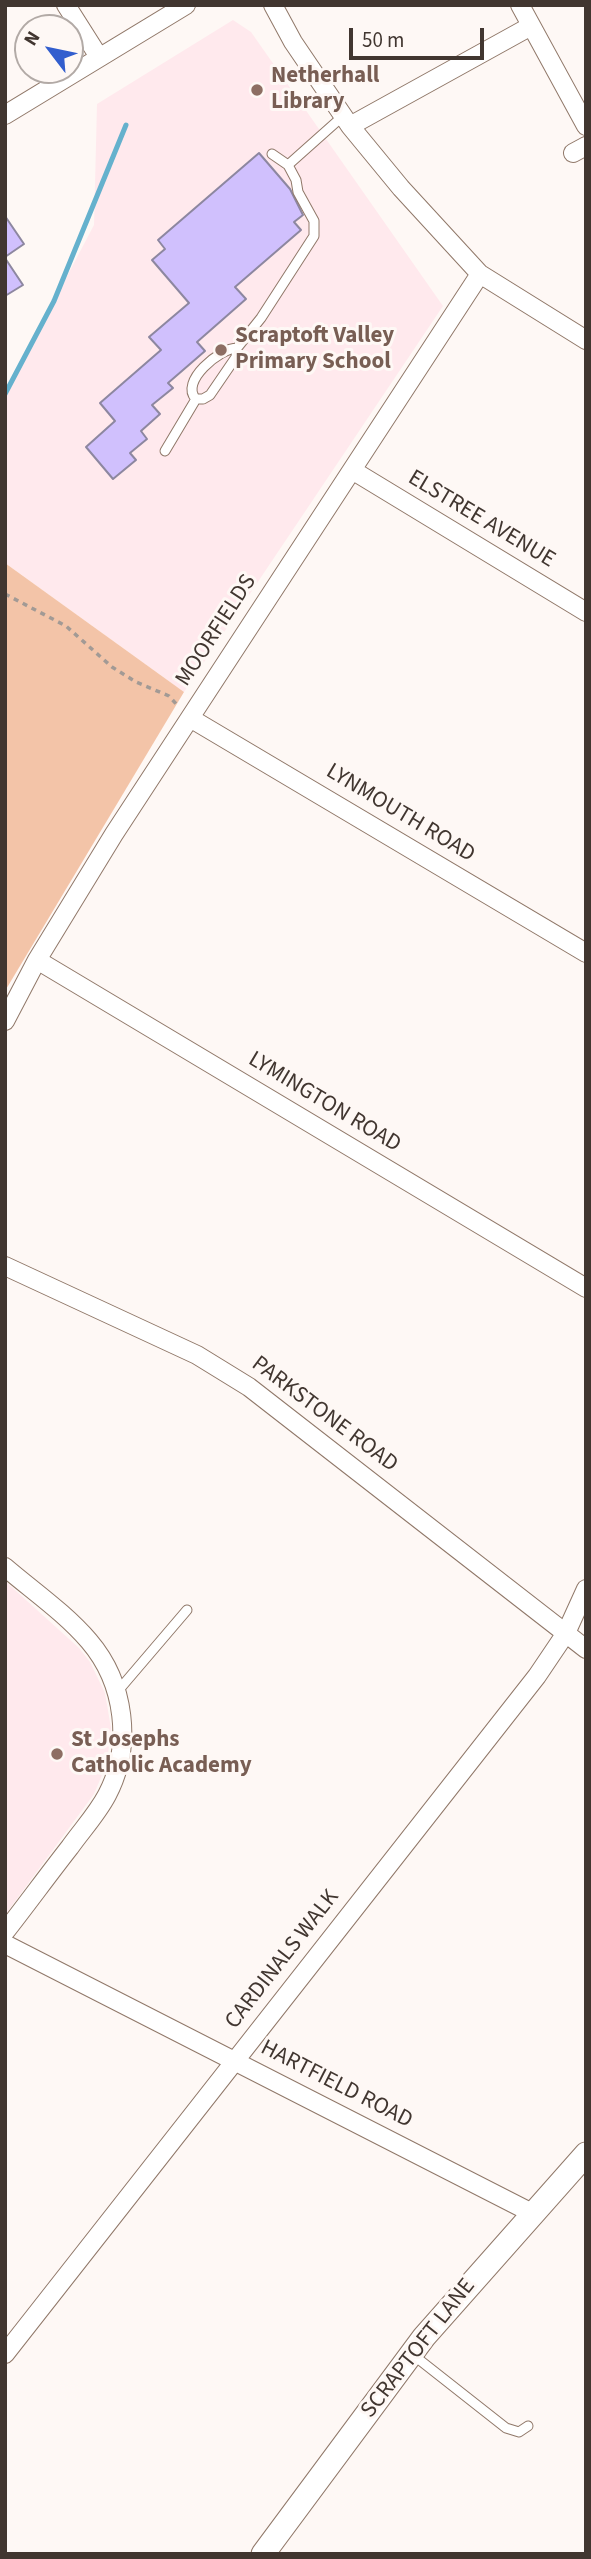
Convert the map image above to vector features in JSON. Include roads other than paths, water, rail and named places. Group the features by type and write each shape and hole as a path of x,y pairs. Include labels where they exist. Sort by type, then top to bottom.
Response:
{"street":[{"path":"66,5 99,57"},
{"path":"5,115 186,5"},
{"path":"273,5 293,42 347,121 401,188 480,274 586,340"},
{"path":"520,5 586,126"},
{"path":"347,121 531,26"},
{"name":"MOORFIELDS","path":"5,1021 37,960 190,718 480,274"},
{"name":"ELSTREE AVENUE","path":"352,470 586,612"},
{"name":"LYNMOUTH ROAD","path":"190,718 586,953"},
{"name":"LYMINGTON ROAD","path":"37,960 586,1288"},
{"name":"PARKSTONE ROAD","path":"5,1266 197,1355 225,1371 317,1439 586,1649"},
{"path":"5,1567 89,1641 106,1666 117,1692 122,1720 120,1758 107,1795 5,1932"},
{"name":"CARDINALS WALK","path":"5,2354 537,1676 566,1633 586,1589"},
{"name":"HARTFIELD ROAD","path":"5,1944 532,2213"},
{"name":"SCRAPTOFT LANE","path":"263,2554 411,2353 585,2156"}],"lane":[{"path":"288,165 347,121"},
{"path":"197,399 209,395 236,357 237,348 261,318 314,236 314,221 298,192 296,180 288,165 272,155"},
{"path":"197,399 191,386 199,373 229,348 237,348"},
{"path":"165,451 197,399"},
{"path":"117,1692 187,1610"},
{"path":"411,2353 506,2428 519,2432 528,2426"}],"waterway":[{"path":"5,394 54,301 126,125"}],"place":[{"name":"Netherhall Library","path":"257,90"},
{"name":"Scraptoft Valley Primary School","path":"221,350"},
{"name":"St Josephs Catholic Academy","path":"57,1754"}]}
